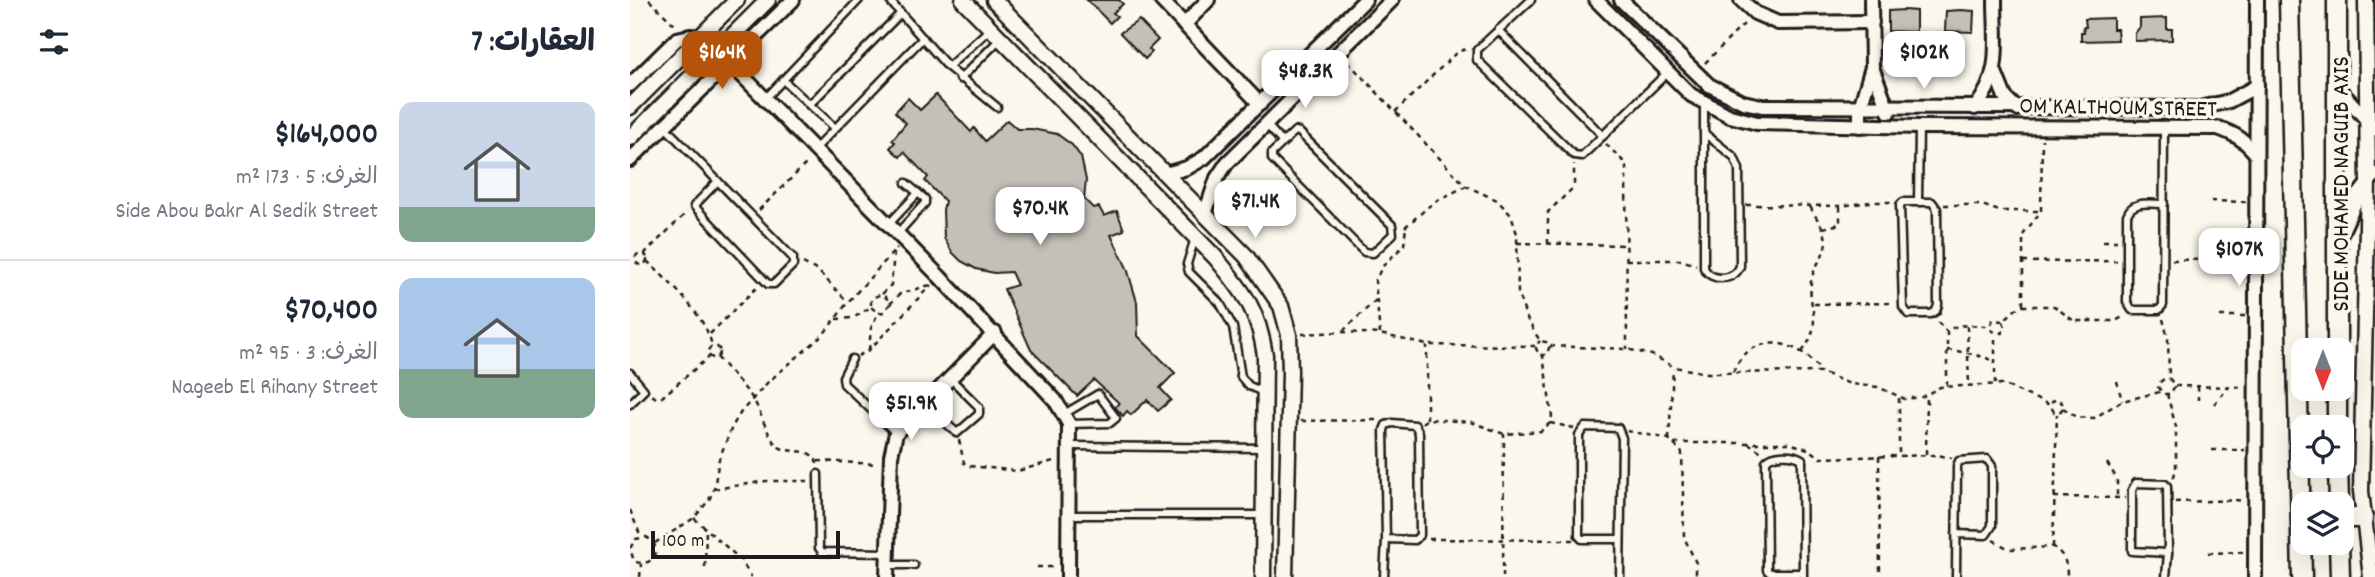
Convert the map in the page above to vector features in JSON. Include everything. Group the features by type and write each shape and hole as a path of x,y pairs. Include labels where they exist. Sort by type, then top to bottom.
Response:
{"main road":[{"path":"2289,0 2302,577"},
{"path":"2337,0 2337,338"},
{"path":"2354,518 2363,518"},
{"path":"2339,555 2340,577"}],"street":[{"path":"630,107 692,37 737,0"},
{"path":"630,138 768,0"},
{"path":"630,160 793,0"},
{"path":"963,0 1195,236 1234,279 1256,316 1265,355 1263,577"},
{"path":"994,0 1257,269 1281,306 1289,335 1286,576"},
{"path":"1161,0 1260,104"},
{"path":"1184,25 1208,0"},
{"path":"1165,174 1187,168 1204,158 1365,0"},
{"path":"1205,214 1217,178 1227,163 1392,0"},
{"name":"OM KALTHOUM STREET","path":"1596,0 1667,72 1704,104 1730,116 1757,123 1919,127 2218,128 2233,133 2246,142 2256,154"},
{"name":"OM KALTHOUM STREET","path":"1621,0 1695,72 1726,95 1762,106 2200,108 2229,101 2256,86"},
{"path":"1741,0 1755,13 1778,23 1872,22"},
{"path":"1860,126 1860,107 1872,67 1871,0"},
{"path":"1995,0 1995,72 2005,97 2017,108"},
{"path":"2255,577 2257,0"},
{"name":"SIDE MOHAMED NAGUIB AXIS","path":"2366,0 2371,178 2362,450 2363,518 2371,577"},
{"path":"633,76 677,39 692,37"},
{"path":"729,62 995,333 1055,400 1066,419 1070,451 1068,572"},
{"path":"1872,67 1889,108 1889,126"},
{"path":"1975,108 1986,94 1995,72"},
{"path":"2337,87 2371,126"},
{"path":"2337,241 2371,178"},
{"path":"888,565 891,464 896,433 995,333"},
{"path":"1265,417 1290,419"}],"lane":[{"path":"766,98 859,0"},
{"path":"889,0 960,79 997,107"},
{"path":"1531,0 1477,50 1477,60 1573,155 1582,156 1667,72"},
{"path":"809,105 901,13"},
{"path":"1498,30 1601,137"},
{"path":"948,67 995,34"},
{"path":"960,79 995,34"},
{"path":"818,150 835,128 923,38"},
{"path":"783,80 835,128"},
{"path":"1704,104 1704,133 1704,268 1706,274 1712,277 1734,276 1740,266 1738,162 1704,133"},
{"path":"1267,125 1282,142"},
{"path":"664,126 718,181 752,216 794,261 774,284 768,284 694,206 718,181"},
{"path":"1918,202 1919,127"},
{"path":"2164,129 2164,204 2164,260 2163,305 2159,310 2132,310 2129,307 2127,260 2129,209 2134,205 2164,204"},
{"path":"1293,132 1299,132 1392,225 1393,234 1373,253 1364,252 1272,159 1272,153 1282,142 1293,132"},
{"path":"896,233 924,207 925,199 906,183"},
{"path":"896,233 918,193"},
{"path":"1903,202 1918,202 1936,205 1937,209 1938,305 1936,311 1931,314 1908,314 1904,311 1903,303 1900,205 1903,202"},
{"path":"1195,236 1187,264 1189,272 1212,292 1227,314 1236,340 1241,377 1254,389 1265,392"},
{"path":"852,359 843,377 844,384 896,433"},
{"path":"630,373 644,390 630,404"},
{"path":"925,404 957,433 980,411 950,379"},
{"path":"1097,394 1116,418 1110,423 1066,419 1097,394"},
{"path":"1384,577 1384,430 1386,425 1392,423 1415,425 1418,428 1419,538 1386,539"},
{"path":"1620,539 1579,537 1580,431 1585,427 1618,428 1620,433 1620,539 1620,577"},
{"path":"1070,451 1265,448"},
{"path":"1798,456 1802,459 1803,575 1770,573 1767,570 1768,457 1798,456"},
{"path":"1956,534 1986,535 1993,526 1993,466 1987,459 1958,461 1956,534 1956,577"},
{"path":"818,477 819,548 822,552 888,565 914,565"},
{"path":"2166,577 2168,553 2167,486 2136,483 2132,486 2132,551 2168,553"},
{"path":"1069,515 1265,515"}],"path":[{"path":"649,0 692,37"},
{"path":"1695,72 1755,13"},
{"path":"1395,112 1457,52 1470,48 1477,50"},
{"path":"1339,53 1466,186 1488,195 1505,207 1515,224 1518,294 1527,319 1540,341 1550,346 1627,349 1651,355 1674,367 1707,373 1821,372 1850,384 1878,387 1899,398 1911,400 1947,386 2009,385 2050,405 2057,413"},
{"path":"2023,306 2023,235 2041,211 2042,128"},
{"path":"1601,137 1626,164 1627,349"},
{"path":"752,216 818,150"},
{"path":"1548,244 1548,212 1574,185 1573,155"},
{"path":"1380,334 1376,276 1404,245 1406,226 1434,202 1466,186"},
{"path":"2211,201 2256,203"},
{"path":"1740,205 1840,206 1903,202"},
{"path":"1936,205 1982,205 1999,211 2041,211"},
{"path":"635,257 640,253 644,254 694,206"},
{"path":"1802,352 1814,329 1812,278 1826,246 1823,228 1810,206"},
{"path":"1823,228 1840,224 1840,206"},
{"path":"878,313 871,307 871,300 891,285 896,233"},
{"path":"2103,241 2127,241"},
{"path":"1517,243 1626,245"},
{"path":"654,543 694,518 709,500 714,489 719,458 732,427 752,398 823,335 848,302 894,251"},
{"path":"630,252 637,264"},
{"path":"644,254 647,261 671,283 706,325 712,345"},
{"path":"2164,260 2256,259"},
{"path":"1626,260 1682,260 1704,268"},
{"path":"2023,262 2127,260"},
{"path":"630,269 647,261"},
{"path":"794,261 818,271 848,302"},
{"path":"710,334 764,280"},
{"path":"852,359 869,350 930,285 900,294 884,312 878,313"},
{"path":"882,294 888,298 890,304"},
{"path":"1342,332 1376,300"},
{"path":"1814,304 1903,303"},
{"path":"2003,321 2015,309 2023,306 2054,306 2074,321 2116,321 2129,307"},
{"path":"835,320 853,318 871,307"},
{"path":"2159,310 2168,338 2169,378 2175,386"},
{"path":"1936,311 1939,324 1947,332 1947,386"},
{"path":"869,350 871,328 878,313"},
{"path":"2220,316 2256,317"},
{"path":"1947,332 1952,327 1990,326 1997,318 2003,321"},
{"path":"1995,333 2004,330 2003,321"},
{"path":"1967,326 1969,386"},
{"path":"1990,326 1995,333 1995,384"},
{"path":"1289,335 1342,332 1380,334 1427,345 1535,346 1540,341"},
{"path":"1733,372 1742,356 1763,344 1779,343 1802,352 1821,372"},
{"path":"710,356 707,350 712,345"},
{"path":"712,345 720,350 718,357"},
{"path":"1427,345 1427,419 1471,422 1504,434 1538,432 1550,423 1552,416 1543,356"},
{"path":"1535,346 1536,353 1543,356 1549,353 1550,346"},
{"path":"1947,350 1987,357 1995,362"},
{"path":"644,390 656,398 662,397 710,356 718,357 752,398 775,444 787,450 811,453 817,461 818,477 714,489"},
{"path":"1668,439 1674,367"},
{"path":"2160,391 2158,387 2161,380 2169,378"},
{"path":"2117,381 2122,401"},
{"path":"2175,386 2255,387"},
{"path":"2050,405 2052,401 2059,399 2064,405 2063,408 2077,417 2094,418 2122,401 2160,391 2167,394 2173,392 2175,386"},
{"path":"2198,386 2198,400"},
{"path":"2214,404 2229,387"},
{"path":"1926,455 1927,394"},
{"path":"2167,394 2176,427 2176,469 2174,478 2167,486"},
{"path":"1899,398 1899,456"},
{"path":"2063,408 2057,413 2053,547 2064,558 2067,577"},
{"path":"1290,419 1374,418 1386,425"},
{"path":"1550,423 1580,431"},
{"path":"1620,433 1633,430 1668,439 1679,447 1683,459 1684,537 1696,563 1696,577"},
{"path":"957,433 964,463 969,466 1018,471 1070,451"},
{"path":"1503,577 1504,434"},
{"path":"1746,442 1768,457"},
{"path":"1674,443 1789,443 1811,450 1820,458 1937,454 1958,461"},
{"path":"2212,450 2255,450"},
{"path":"1879,456 1880,577"},
{"path":"817,461 891,464"},
{"path":"2107,463 2117,479 2117,497"},
{"path":"2054,497 2132,498"},
{"path":"2168,502 2255,500"},
{"path":"630,510 641,537"},
{"path":"694,518 741,560 751,577"},
{"path":"705,567 706,528"},
{"path":"1986,535 2009,549 2053,547"},
{"path":"641,537 651,539 654,543 657,550 654,558 648,563 640,564 635,561 630,549 632,543 641,537"},
{"path":"1419,538 1567,541 1579,537"},
{"path":"2208,553 2255,551"},
{"path":"640,564 640,577"},
{"path":"1037,567 1068,572"}],"building":[{"path":"1087,0 1119,0 1123,4 1113,13 1117,16 1110,23"},
{"path":"1888,11 1916,11 1916,32 1888,31"},
{"path":"1946,11 1974,11 1973,32 1945,31"},
{"path":"2113,18 2113,29 2117,29 2118,40 2081,41 2081,32 2084,32 2083,27 2086,27 2085,19"},
{"path":"2167,18 2167,29 2172,29 2172,40 2135,41 2140,19"},
{"path":"1139,20 1158,40 1149,49 1152,52 1145,59 1120,33"},
{"path":"936,95 971,132 974,128 985,141 1007,120 1017,129 1057,134 1072,145 1081,157 1086,180 1084,199 1093,208 1099,207 1104,216 1117,211 1124,230 1111,235 1127,268 1137,302 1138,336 1175,373 1160,388 1171,400 1158,411 1147,400 1131,415 1127,411 1123,416 1115,407 1119,403 1094,380 1077,396 1031,350 1004,289 1017,285 1011,272 994,273 976,269 961,261 952,252 944,238 945,201 925,181 928,177 904,152 900,157 890,148 895,142 892,140 906,123 895,112 908,98 920,110"}]}
